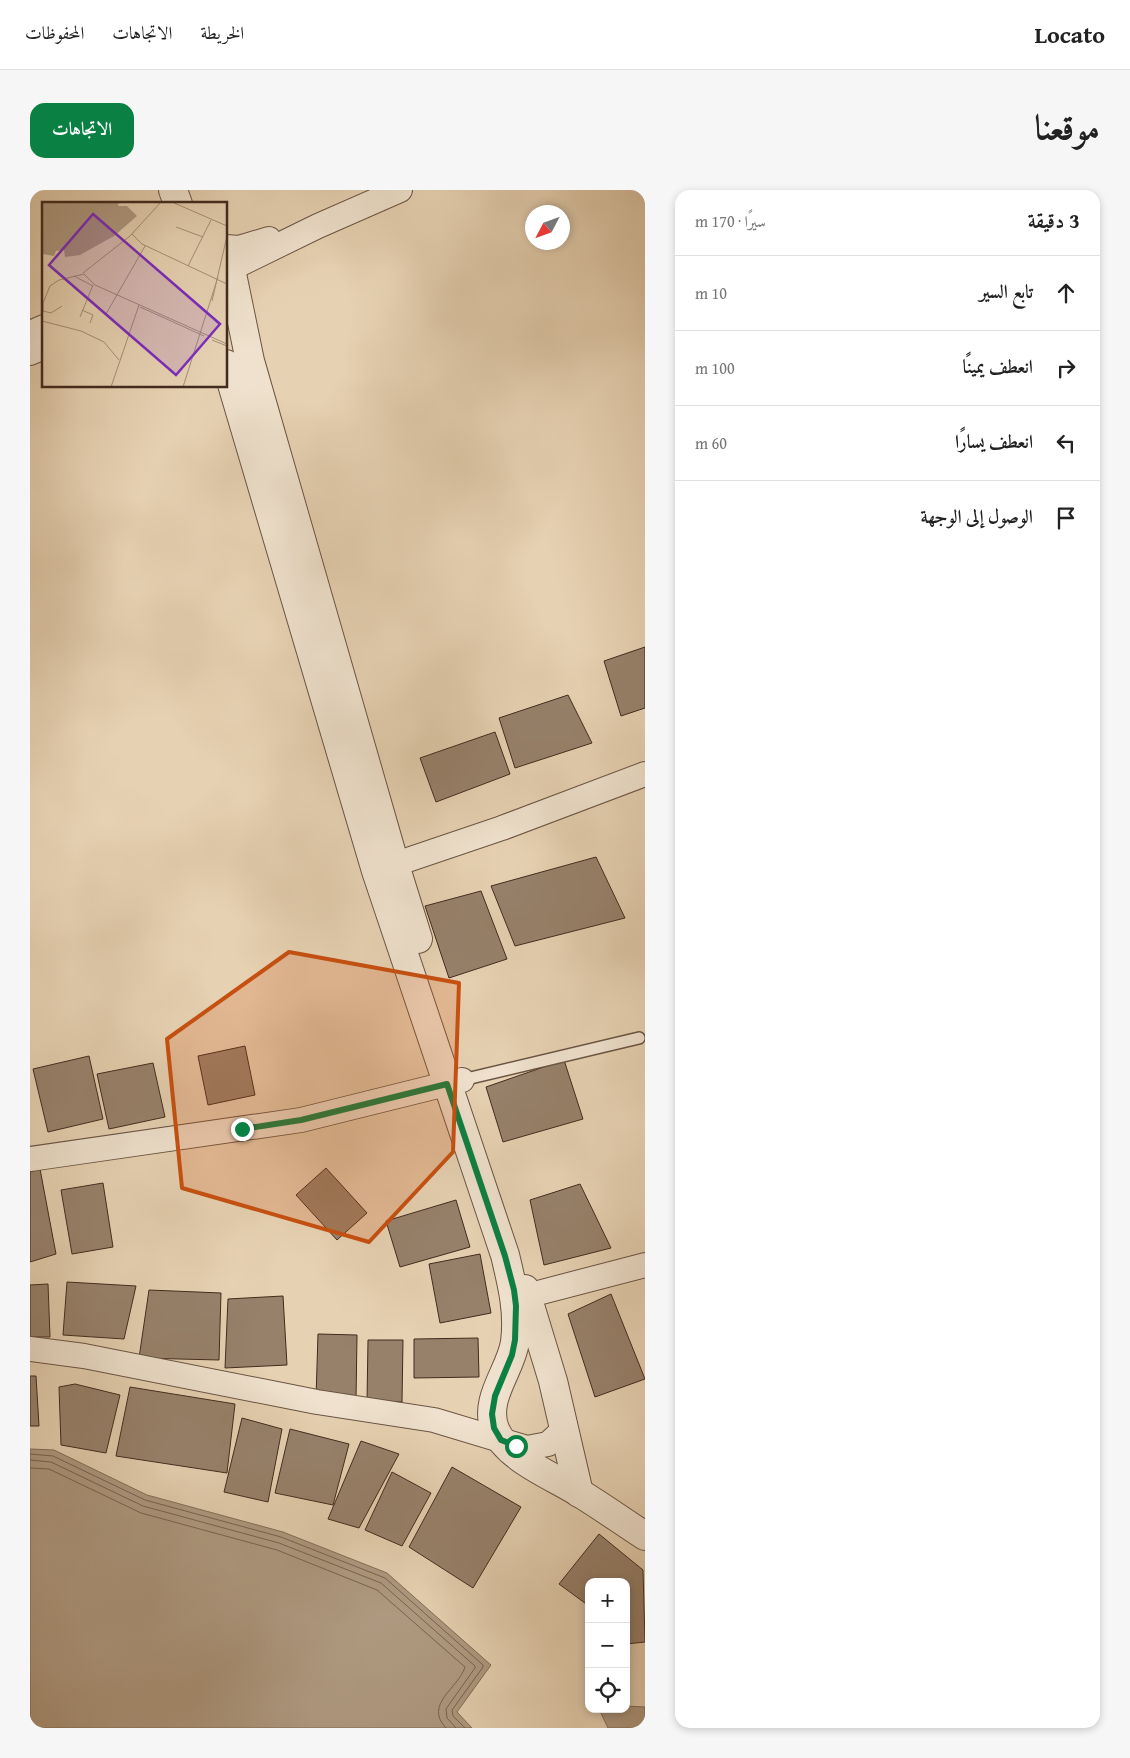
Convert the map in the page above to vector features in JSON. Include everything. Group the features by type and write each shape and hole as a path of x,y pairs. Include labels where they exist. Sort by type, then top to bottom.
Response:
{"street":[{"path":"173,190 177,202"},
{"path":"386,868 250,361 228,263 400,190"},
{"path":"30,333 42,328"},
{"path":"30,353 42,348"},
{"path":"228,370 521,1298 553,1381 579,1492"},
{"path":"386,868 545,813 645,774"},
{"path":"30,1159 301,1120 454,1082"},
{"path":"521,1298 645,1265"},
{"path":"521,1298 512,1355 495,1396 492,1414 494,1428 501,1440 524,1460 579,1492 645,1536"},
{"path":"30,1348 84,1356 317,1402 434,1420 527,1448 548,1444 564,1429"}],"lane":[{"path":"454,1082 639,1038"}],"highlighted area":[{"path":"289,952 459,983 453,1152 369,1242 182,1188 167,1039"}],"water":[{"path":"30,1449 54,1450 147,1495 283,1532 387,1573 491,1665 457,1712 472,1728 30,1728"},
{"path":"630,1706 645,1707 645,1728 608,1728 601,1713 630,1713"}],"building":[{"path":"645,647 645,708 621,716 604,661"},
{"path":"568,695 592,743 515,768 499,718"},
{"path":"495,732 510,774 436,802 420,758"},
{"path":"596,857 625,918 515,946 491,886"},
{"path":"481,891 507,959 449,978 425,906"},
{"path":"245,1046 255,1095 208,1105 198,1056"},
{"path":"89,1056 103,1119 48,1132 33,1069"},
{"path":"564,1060 583,1119 503,1142 486,1087"},
{"path":"153,1063 165,1117 109,1129 97,1074"},
{"path":"326,1168 367,1213 337,1240 296,1195"},
{"path":"40,1169 56,1254 30,1262 30,1172"},
{"path":"103,1183 113,1247 72,1254 61,1190"},
{"path":"580,1184 611,1248 544,1265 530,1200"},
{"path":"456,1200 470,1247 400,1267 386,1221"},
{"path":"480,1254 491,1313 440,1323 429,1264"},
{"path":"67,1282 136,1286 124,1339 63,1335"},
{"path":"48,1284 50,1337 30,1337 30,1285"},
{"path":"149,1290 221,1293 219,1360 139,1358"},
{"path":"611,1294 645,1379 595,1397 568,1314"},
{"path":"283,1296 287,1365 225,1368 228,1299"},
{"path":"318,1334 357,1335 356,1399 316,1398"},
{"path":"478,1338 479,1377 414,1378 414,1339"},
{"path":"368,1340 403,1340 402,1402 367,1401"},
{"path":"30,1376 36,1376 39,1426 30,1426"},
{"path":"75,1384 120,1395 106,1453 61,1445 59,1387"},
{"path":"130,1387 235,1404 227,1473 116,1456"},
{"path":"242,1418 282,1429 268,1502 224,1492"},
{"path":"290,1429 349,1444 333,1505 275,1493"},
{"path":"361,1441 399,1454 359,1528 328,1519"},
{"path":"452,1467 521,1507 473,1588 409,1547"},
{"path":"392,1472 431,1493 402,1546 365,1530"},
{"path":"599,1534 643,1570 645,1642 630,1644 630,1578 585,1578 585,1603 559,1584"}],"route":[{"path":"242,1129 301,1120 447,1084 505,1256 514,1290 516,1306 515,1340 512,1355 495,1396 492,1414 494,1428 501,1440 516,1446"}]}
